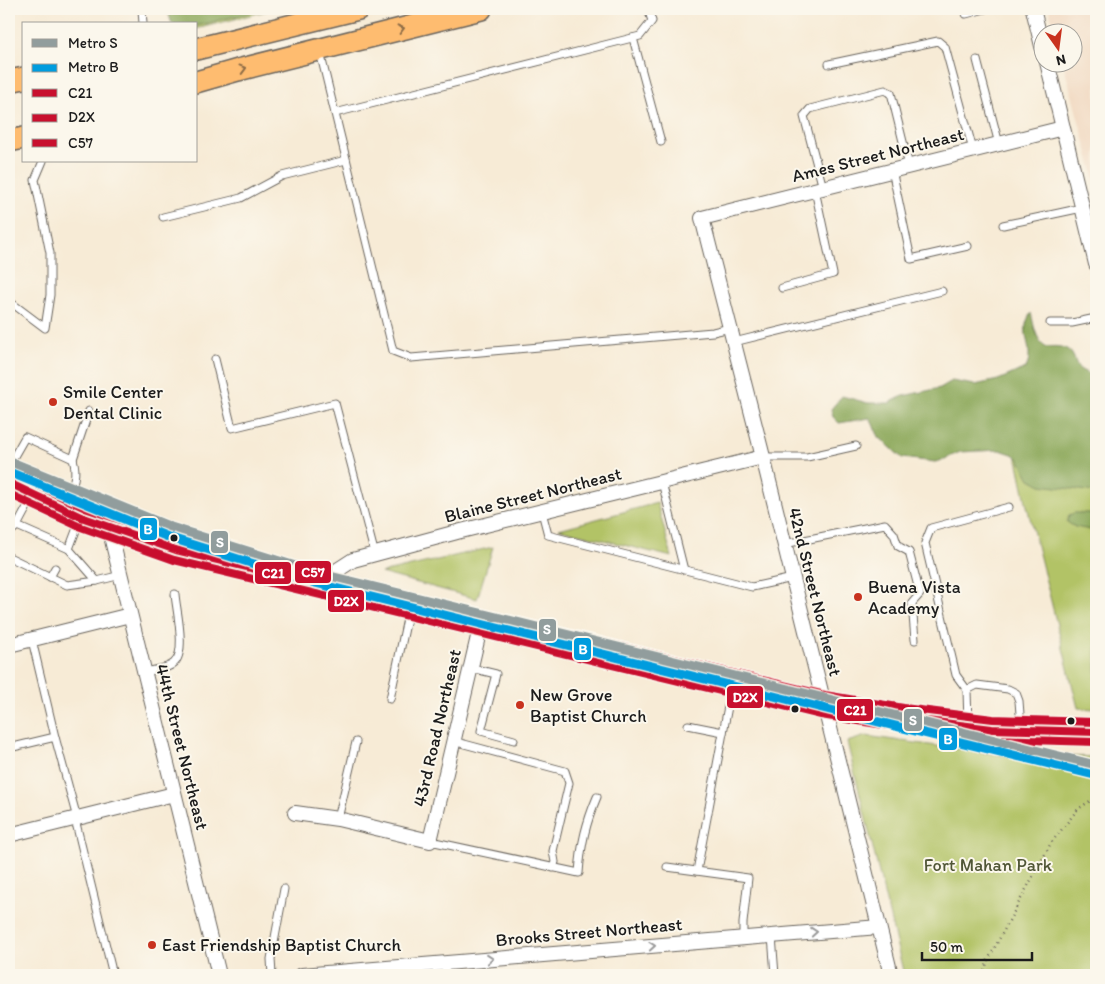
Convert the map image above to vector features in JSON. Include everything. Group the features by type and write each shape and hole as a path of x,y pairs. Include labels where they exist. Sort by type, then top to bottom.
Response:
{"main road":[{"path":"198,49 358,9"},
{"path":"198,81 481,9"},
{"path":"9,81 22,78"},
{"path":"9,142 22,139"},
{"path":"9,483 71,513 109,528 176,550 823,705 968,726 1096,732"}],"street":[{"path":"1033,9 1036,22"},
{"path":"1049,72 1096,264"},
{"name":"Ames Street Northeast","path":"702,218 1063,128"},
{"name":"42nd Street Northeast","path":"702,218 891,975"},
{"name":"Blaine Street Northeast","path":"319,584 353,560 457,532 763,457"},
{"name":"44th Street Northeast","path":"109,528 219,975"},
{"path":"9,645 130,615"},
{"name":"43rd Road Northeast","path":"430,841 482,624"},
{"path":"9,835 174,794"},
{"path":"295,813 338,819 430,841"},
{"name":"Brooks Street Northeast","path":"302,975 879,927"}],"lane":[{"path":"142,9 143,22"},
{"path":"335,113 640,36 652,21 648,9"},
{"path":"966,14 985,9"},
{"path":"633,38 661,142"},
{"path":"830,64 938,41 945,47 973,150"},
{"path":"320,50 393,351 411,358 713,332 730,328"},
{"path":"977,60 999,144"},
{"path":"782,288 833,274 819,189 804,116 810,109 886,90 892,93 909,166"},
{"path":"163,217 241,198 282,176 346,160"},
{"path":"9,301 45,328 50,295 50,253 35,180 43,162"},
{"path":"892,170 911,259 968,246"},
{"path":"1003,225 1082,208"},
{"path":"734,342 942,291"},
{"path":"1050,323 1072,323 1096,318"},
{"path":"215,359 232,428 335,403 375,554"},
{"path":"65,550 76,469 73,459 89,411"},
{"path":"9,465 25,437 73,459"},
{"path":"763,457 807,457 856,446"},
{"path":"662,482 684,570"},
{"path":"9,533 17,526 33,496"},
{"path":"968,726 967,690 956,675 925,543 931,528 1009,507"},
{"path":"542,512 548,535 752,587 793,578"},
{"path":"784,544 885,524 894,534 898,546 909,552 920,594 912,604 915,640"},
{"path":"17,526 32,536 65,550 97,581"},
{"path":"20,562 23,554"},
{"path":"9,557 67,585 97,581 121,575"},
{"path":"35,569 39,562"},
{"path":"50,577 55,568"},
{"path":"144,672 173,665 178,659 181,643 174,594"},
{"path":"390,699 409,606"},
{"path":"32,640 113,975"},
{"path":"471,668 496,674 482,731 514,740"},
{"path":"696,871 733,683"},
{"path":"967,690 977,685 1008,689 1016,693 1020,701 1022,730"},
{"path":"688,725 723,732"},
{"path":"9,748 55,736"},
{"path":"454,741 565,771 569,783 553,852 555,862 553,868"},
{"path":"338,819 356,742"},
{"path":"430,841 579,873 581,846 597,796"},
{"path":"667,867 748,878 743,938"},
{"path":"272,975 271,959 284,889"},
{"path":"772,936 775,975"}],"path":[{"path":"983,975 988,960 1051,843 1078,809 1096,797"}],"shaded area":[{"path":"1049,9 1096,9 1096,183 1065,72 1082,72 1082,22 1052,22"}],"green space":[{"path":"167,9 265,9 198,26 198,22 171,22"},
{"path":"193,9 274,9 198,28 198,22 191,22"},
{"path":"1031,313 1037,335 1045,347 1065,348 1071,352 1080,369 1096,376 1096,492 1041,485 1030,479 1015,455 1000,450 960,452 935,462 902,458 879,437 870,418 839,423 833,417 831,409 842,396 868,403 889,403 903,396 940,388 952,381 975,385 998,380 1026,368 1029,353 1026,327"},
{"path":"1096,384 1096,709 1078,708 1026,502 1009,421"},
{"path":"657,503 672,557 559,529"},
{"path":"1074,513 1096,513 1096,531 1075,527 1067,522 1069,515"},
{"path":"493,547 477,599 381,573"},
{"name":"Fort Mahan Park","path":"866,736 1001,755 1096,757 1096,975 904,975 847,742"}],"metro line":[{"name":"S","path":"9,461 171,527 318,573 1096,765"},
{"name":"B","path":"9,472 168,537 315,583 1094,775"}],"transit line":[{"name":"C57","path":"13,474 85,508 179,540 825,695 904,708 993,719 1096,722"},
{"name":"C21","path":"9,483 81,517 176,550 823,705 903,718 992,729 1096,732"},
{"name":"D2X","path":"9,494 78,526 174,560 821,715 902,728 991,739 1096,742"}],"place":[{"name":"Smile Center Dental Clinic","path":"53,402"},
{"name":"Buena Vista Academy","path":"858,597"},
{"name":"New Grove Baptist Church","path":"520,705"},
{"name":"East Friendship Baptist Church","path":"152,945"}]}
